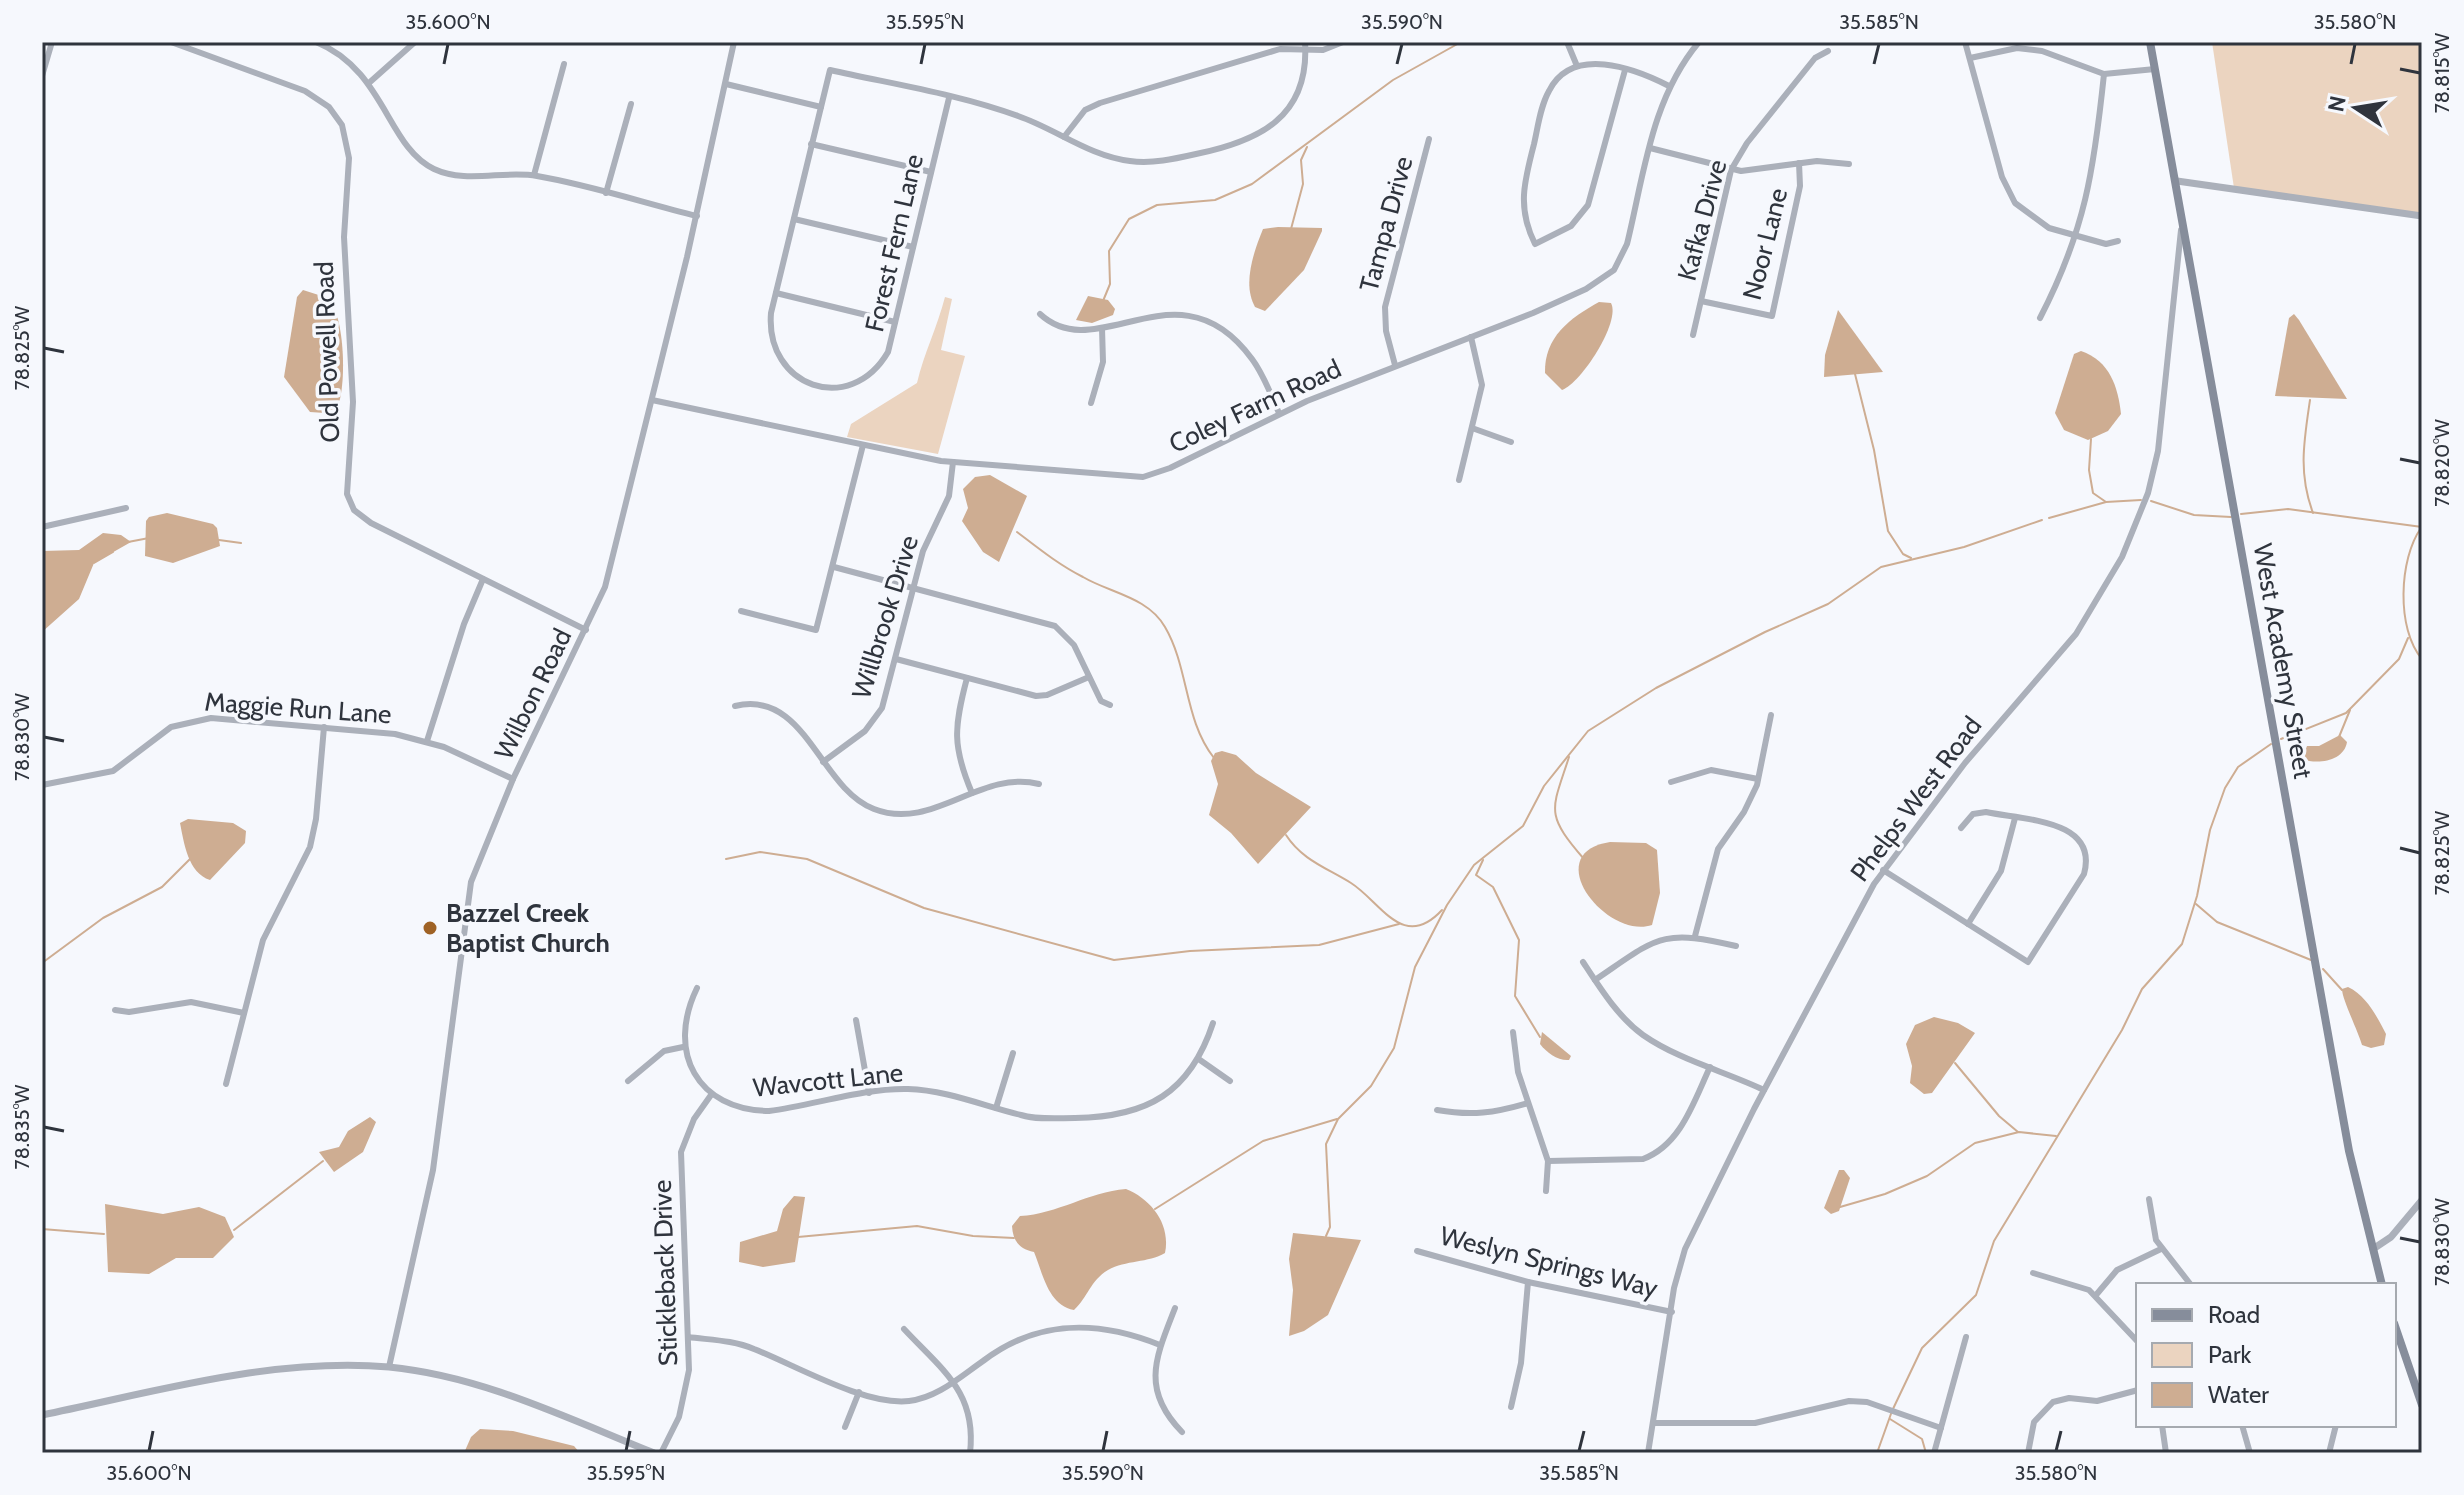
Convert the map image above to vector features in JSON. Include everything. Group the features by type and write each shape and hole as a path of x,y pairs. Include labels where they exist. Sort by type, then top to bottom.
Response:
{"main road":[{"name":"West Academy Street","path":"2150,42 2349,1151 2379,1282"},
{"path":"2396,1329 2422,1405"}],"street":[{"path":"42,76 52,42"},
{"name":"Old Powell Road","path":"171,42 305,91 329,107 342,125 349,158 344,237 353,402 348,500 358,515 586,630"},
{"path":"316,42 328,44 370,82 412,150 434,169 459,176 534,175 697,216"},
{"path":"370,82 415,42"},
{"name":"Wilbon Road","path":"389,1367 433,1170 452,1045 468,895 513,779 605,587 697,216 734,42"},
{"path":"949,98 1020,116 1100,154 1139,162 1169,160 1244,142 1268,129 1289,107 1301,82 1305,42"},
{"path":"1064,137 1085,110 1100,103 1280,49 1329,49 1343,42"},
{"path":"1567,42 1577,66"},
{"name":"Coley Farm Road","path":"652,400 953,462 1143,477 1279,413 1559,301 1614,270 1627,244 1650,148 1669,86 1699,42"},
{"path":"1965,42 2008,194 2034,221 2076,237 2106,244 2118,241"},
{"path":"1970,58 2029,48 2104,74 2155,69"},
{"name":"Kafka Drive","path":"1693,335 1731,170 1747,143 1815,58 1828,51"},
{"path":"534,175 564,64"},
{"path":"1625,70 1588,205 1571,226 1535,244 1523,215 1523,186 1547,95 1558,78 1577,66 1599,64 1625,70 1669,86"},
{"name":"Forest Fern Lane","path":"830,70 949,98 888,352 870,373 846,386 820,387 798,378 777,356 770,324 830,70"},
{"path":"2040,318 2063,273 2091,189 2104,74"},
{"path":"726,84 821,107"},
{"path":"606,193 631,104"},
{"name":"Tampa Drive","path":"1395,365 1386,331 1385,307 1429,139"},
{"path":"811,144 931,172"},
{"path":"1650,148 1731,170 1761,170 1817,161 1849,164"},
{"name":"Noor Lane","path":"1701,301 1772,316 1800,186 1799,163"},
{"path":"2177,181 2422,216"},
{"name":"Phelps West Road","path":"1648,1453 1674,1288 1685,1249 1764,1090 1883,870 1983,740 2076,634 2122,557 2146,501 2158,451 2182,218"},
{"path":"794,219 913,247"},
{"path":"776,293 895,322"},
{"path":"1040,314 1059,327 1102,328 1173,313 1200,318 1224,333 1251,357 1279,413"},
{"path":"1091,403 1103,362 1102,328"},
{"path":"1459,480 1482,378 1471,337"},
{"path":"1472,428 1511,442"},
{"path":"741,611 816,630 863,445"},
{"name":"Willbrook Drive","path":"823,762 865,731 882,708 926,542 949,496 953,462"},
{"path":"42,527 126,508"},
{"path":"834,567 1055,626 1074,645 1101,701 1110,705"},
{"path":"427,741 464,624 483,579"},
{"path":"896,659 1036,696 1047,695 1089,677"},
{"path":"967,678 955,739 960,764 972,793"},
{"path":"735,706 747,704 782,712 793,721 836,783 856,801 884,813 922,813 1006,781 1039,784"},
{"path":"1695,936 1718,849 1751,801 1771,715"},
{"name":"Maggie Run Lane","path":"42,785 113,771 134,759 164,731 195,719 382,732 427,741 513,779"},
{"path":"226,1084 267,929 310,847 316,819 324,727"},
{"path":"1671,782 1711,770 1758,779"},
{"path":"1883,870 2028,962 2084,874 2087,860 2085,848 2077,835 2065,828 1986,812 1973,814 1961,828"},
{"path":"1968,924 2001,871 2015,818"},
{"path":"1595,980 1655,940 1677,935 1695,936 1736,946"},
{"path":"1583,962 1620,1013 1642,1034 1667,1049 1764,1090"},
{"path":"697,988 688,1009 683,1047 693,1069 711,1095"},
{"path":"115,1010 129,1012 191,1002 244,1013"},
{"path":"856,1020 869,1093"},
{"name":"Wavcott Lane","path":"711,1095 731,1106 769,1111 869,1093 920,1090 1024,1116 1055,1118 1127,1114 1175,1087 1200,1060 1213,1023"},
{"path":"1513,1032 1518,1072 1548,1161 1546,1191"},
{"path":"628,1081 664,1051 683,1047"},
{"path":"996,1108 1013,1053"},
{"path":"1200,1060 1230,1081"},
{"path":"1548,1161 1643,1159 1658,1154 1684,1121 1710,1067"},
{"name":"Stickleback Drive","path":"661,1453 679,1417 688,1384 681,1152 694,1119 711,1095"},
{"path":"1437,1110 1482,1115 1528,1103"},
{"path":"2149,1199 2151,1229 2161,1249 2189,1283"},
{"path":"2373,1249 2391,1237 2422,1200"},
{"path":"2096,1295 2117,1270 2161,1249"},
{"name":"Weslyn Springs Way","path":"1417,1251 1528,1282 1672,1312"},
{"path":"2033,1273 2082,1287 2096,1295 2136,1340"},
{"path":"1511,1407 1521,1363 1528,1282"},
{"path":"1175,1308 1155,1365 1158,1399 1167,1416 1182,1432"},
{"path":"688,1337 755,1349 859,1392 895,1402 927,1397 953,1383 1001,1347 1068,1326 1092,1326 1134,1334 1160,1345"},
{"path":"904,1329 953,1383 968,1406 972,1426 970,1453"},
{"path":"1934,1453 1966,1337"},
{"path":"42,1415 261,1371 389,1367 483,1387 654,1453"},
{"path":"2028,1453 2034,1422 2046,1405 2062,1399 2097,1401 2136,1391"},
{"path":"845,1427 859,1392"},
{"path":"1655,1423 1755,1423 1849,1401 1867,1402 1941,1428"},
{"path":"2162,1427 2166,1453"},
{"path":"2243,1427 2250,1453"},
{"path":"2329,1453 2336,1427"}],"green space":[{"path":"2212,42 2422,42 2422,219 2234,188"},
{"path":"945,297 952,299 941,350 965,356 938,454 847,437 851,424 917,383"}],"water":[{"path":"1322,228 1322,231 1304,270 1265,311 1255,307 1249,278 1263,229"},
{"path":"303,290 328,298 334,307 341,335 343,368 340,398 337,408 325,413 310,412 284,377 297,297"},
{"path":"1088,296 1108,300 1115,309 1113,315 1092,323 1076,320"},
{"path":"1599,302 1611,303 1613,312 1605,337 1579,376 1562,390 1545,373 1549,349 1569,322"},
{"path":"1838,310 1883,372 1824,377 1825,355"},
{"path":"2294,314 2347,399 2275,396 2289,318"},
{"path":"2081,351 2106,368 2118,394 2121,414 2108,431 2088,440 2064,430 2055,413 2074,354"},
{"path":"990,475 1027,496 999,562 983,552 962,521 968,508 963,489 975,477"},
{"path":"167,513 213,524 217,528 220,546 173,563 145,556 146,521 149,517"},
{"path":"103,533 121,535 131,542 94,563 79,599 42,632 42,551 79,550"},
{"path":"2340,735 2347,742 2341,754 2315,762 2302,759 2307,746 2319,746"},
{"path":"1222,751 1236,755 1256,773 1311,807 1258,864 1231,833 1209,815 1218,784 1211,761 1215,753"},
{"path":"188,819 233,823 246,831 245,843 210,880 197,871 188,856 180,823"},
{"path":"1610,842 1646,843 1657,850 1660,893 1652,925 1634,926 1616,920 1587,893 1580,877 1580,862 1589,849"},
{"path":"2348,987 2366,1001 2375,1014 2386,1034 2384,1045 2371,1048 2362,1045 2343,994 2342,989"},
{"path":"1934,1017 1958,1023 1975,1033 1932,1093 1924,1094 1910,1083 1912,1066 1906,1044 1915,1025"},
{"path":"1542,1032 1571,1056 1569,1060 1557,1058 1540,1044"},
{"path":"370,1117 376,1122 363,1152 334,1172 319,1152 339,1147 348,1131"},
{"path":"1839,1170 1844,1170 1850,1178 1839,1211 1831,1214 1824,1208"},
{"path":"1126,1189 1143,1199 1157,1214 1165,1232 1165,1253 1108,1270 1097,1279 1074,1310 1065,1307 1052,1295 1034,1252 1024,1249 1015,1240 1012,1226 1020,1216"},
{"path":"794,1196 805,1197 795,1262 763,1267 739,1262 740,1242 777,1231 783,1209"},
{"path":"105,1204 163,1214 199,1207 225,1217 234,1237 213,1258 176,1258 149,1274 108,1272"},
{"path":"1293,1233 1361,1240 1328,1315 1304,1331 1289,1336 1293,1290 1289,1259"},
{"path":"480,1429 513,1431 574,1446 580,1453 464,1453 471,1437"}],"waterway":[{"path":"1103,301 1110,284 1109,251 1129,219 1157,205 1215,200 1252,184 1393,80 1461,42"},
{"path":"1291,229 1303,184 1301,160 1307,147"},
{"path":"1855,374 1874,450 1888,531 1903,554 1911,558"},
{"path":"2310,400 2304,470 2313,513"},
{"path":"2091,439 2089,470 2093,493 2106,502"},
{"path":"2049,518 2106,502 2141,500"},
{"path":"2151,501 2194,515 2231,517"},
{"path":"2241,514 2288,509 2422,527"},
{"path":"1326,1236 1330,1227 1326,1144 1338,1119 1371,1086 1394,1048 1415,967 1447,905 1474,865 1523,826 1544,786 1588,731 1656,688 1765,632 1828,604 1881,567 1964,547 2042,520"},
{"path":"2421,528 2408,557 2404,613 2414,646 2422,659"},
{"path":"1017,532 1066,567 1139,602 1158,617 1179,659 1197,727 1214,758"},
{"path":"128,542 149,538"},
{"path":"219,540 241,543"},
{"path":"94,563 113,552"},
{"path":"2281,739 2346,713 2399,659 2408,638"},
{"path":"2339,737 2350,710"},
{"path":"1877,1453 1892,1411 1922,1348 1976,1295 1994,1241 2122,1030 2142,989 2182,944 2197,896 2210,830 2225,788 2238,767 2271,744"},
{"path":"1569,757 1555,811 1562,831 1584,859"},
{"path":"1286,835 1307,857 1351,883 1404,925 1416,926 1428,922 1442,910"},
{"path":"726,859 760,852 807,859 924,908 1114,960 1190,951 1319,945 1399,924"},
{"path":"42,963 103,918 162,887 190,859"},
{"path":"1483,860 1476,875 1493,887 1519,940 1515,996 1540,1037"},
{"path":"2196,904 2217,922 2311,960"},
{"path":"2323,969 2342,990"},
{"path":"1955,1063 1999,1116 2018,1132"},
{"path":"1155,1209 1263,1141 1337,1119"},
{"path":"1840,1207 1885,1194 1927,1176 1975,1143 2019,1132 2056,1136"},
{"path":"234,1230 323,1161"},
{"path":"798,1237 917,1226 973,1236 1014,1238"},
{"path":"42,1229 104,1234"},
{"path":"1890,1419 1922,1439 1926,1453"}],"place":[{"name":"Bazzel Creek Baptist Church","path":"430,928"}]}
